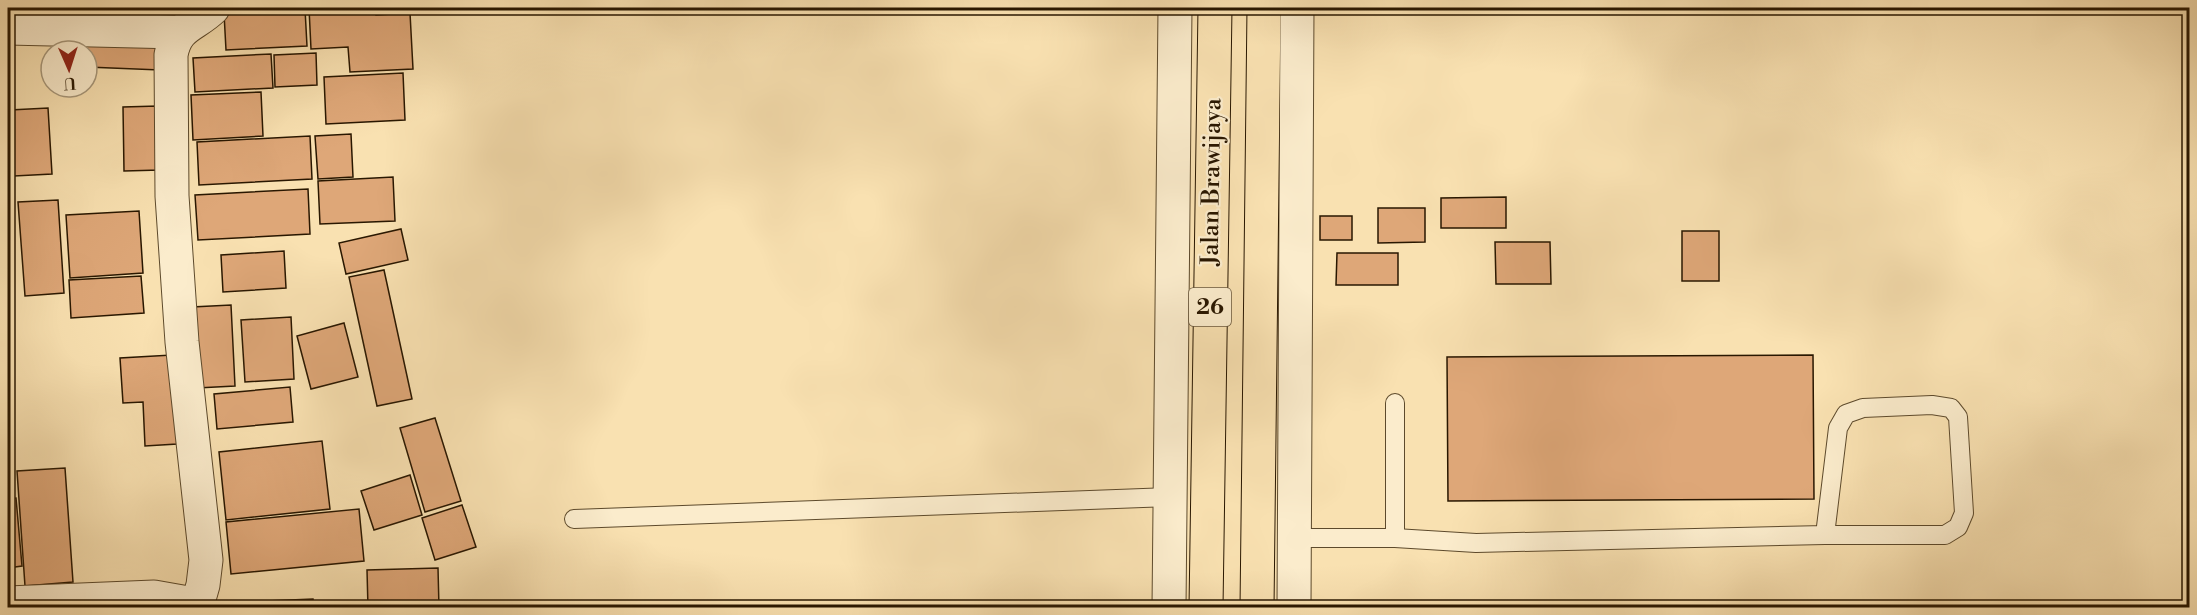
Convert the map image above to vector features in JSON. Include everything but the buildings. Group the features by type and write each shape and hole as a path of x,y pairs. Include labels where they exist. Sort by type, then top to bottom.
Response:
{"highway":[{"name":"Jalan Brawijaya","path":"1206,608 1215,8"},
{"name":"Jalan Brawijaya","path":"1257,608 1264,8"},
{"path":"1206,548 1257,546"}],"street":[{"path":"8,603 154,597 188,603 197,607 206,560 182,342 172,196 171,55 173,42 179,32 213,8"},
{"path":"1169,608 1175,8"},
{"path":"1294,608 1297,8"},
{"path":"8,28 179,32"}],"lane":[{"path":"1395,403 1395,538"},
{"path":"1294,538 1395,538 1476,543 1825,535 1945,535 1958,527 1964,513 1958,417 1951,408 1932,405 1863,408 1846,414 1838,428 1825,535"},
{"path":"574,519 1170,497"}]}
